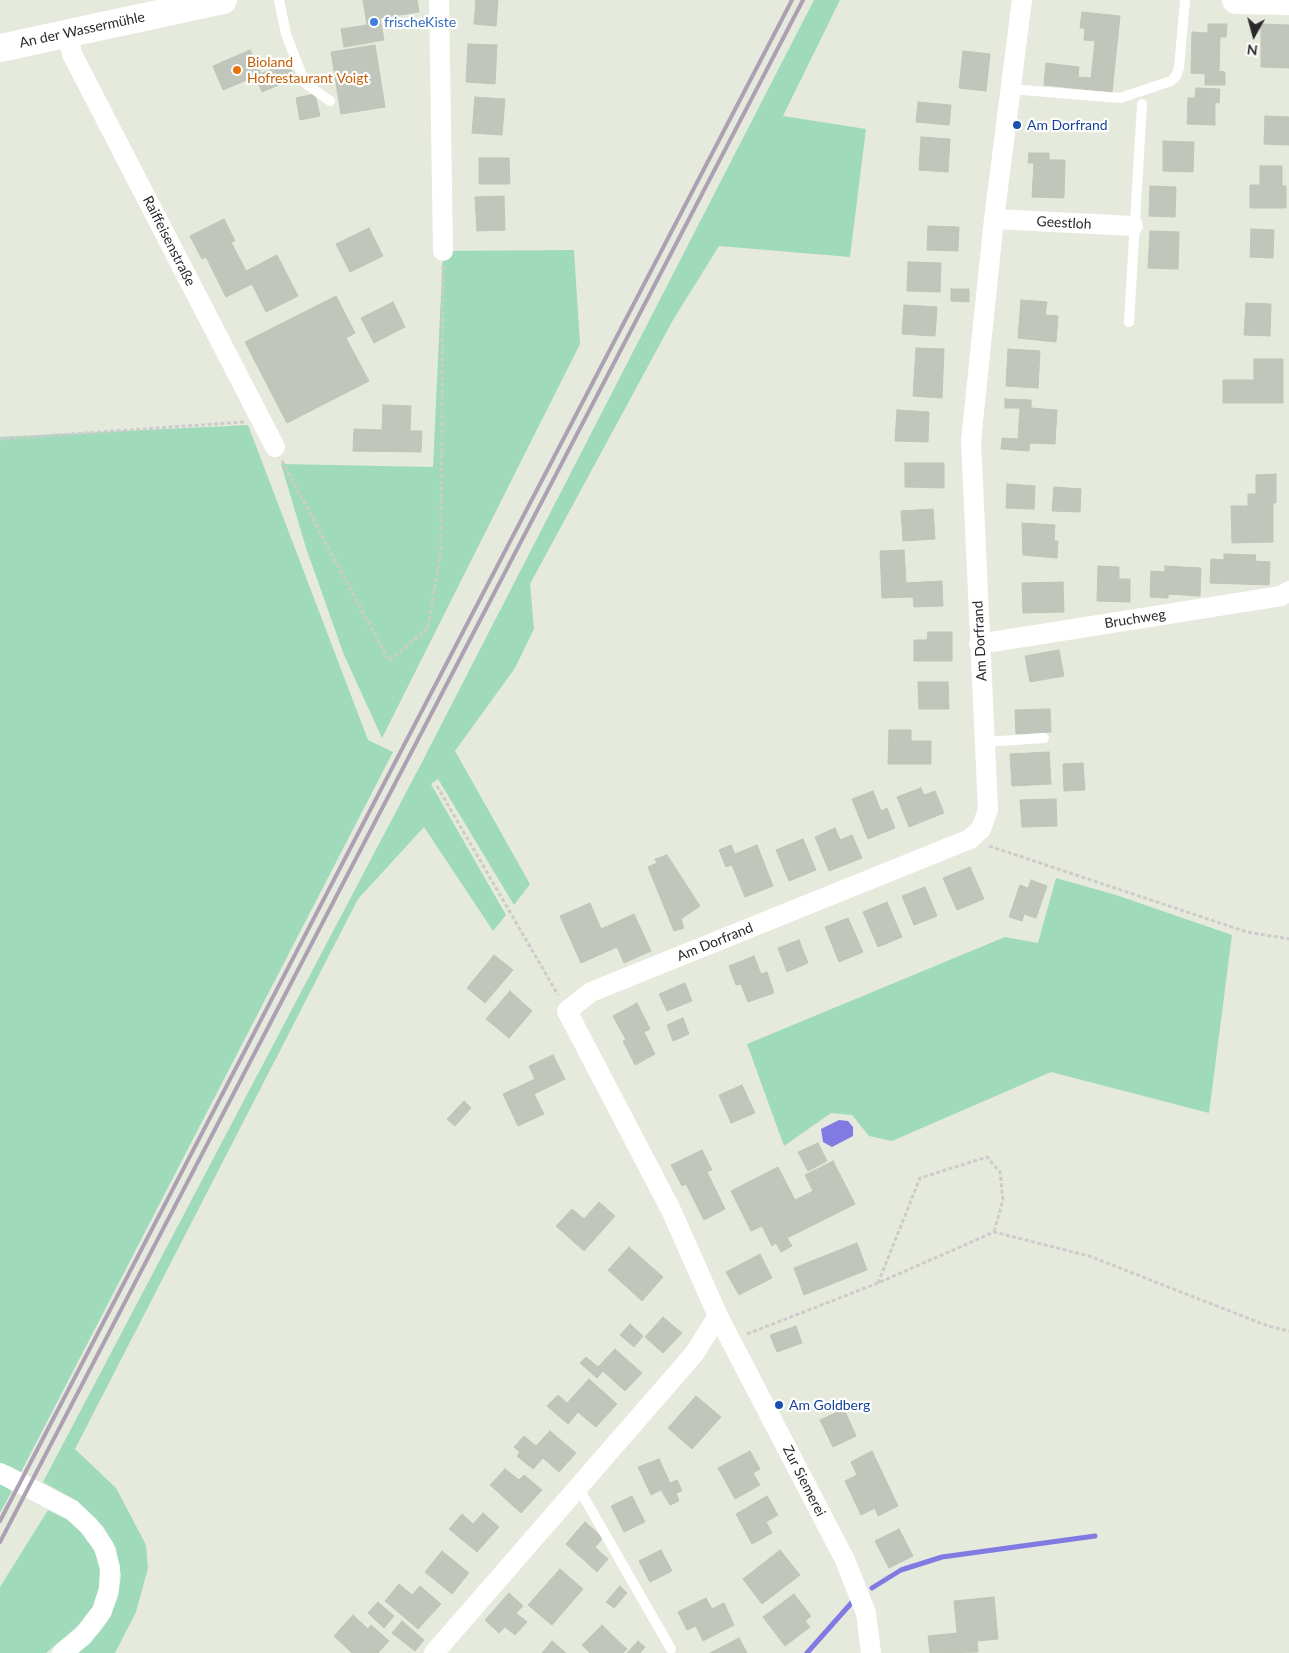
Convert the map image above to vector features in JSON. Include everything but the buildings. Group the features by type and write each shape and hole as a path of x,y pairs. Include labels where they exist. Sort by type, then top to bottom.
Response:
{"street":[{"name":"An der Wassermühle","path":"0,48 223,0"},
{"path":"439,0 443,251"},
{"name":"Am Dorfrand","path":"567,1011 591,992 970,839 981,829 988,810 971,441 994,219 1022,0"},
{"path":"1236,0 1289,1"},
{"name":"Raiffeisenstraße","path":"68,33 72,54 275,447"},
{"name":"Geestloh","path":"994,219 1134,226"},
{"name":"Bruchweg","path":"979,644 1281,596 1289,591"},
{"path":"434,1653 694,1354 718,1316 671,1210 567,1011"},
{"name":"Zur Siemerei","path":"718,1316 845,1560 866,1613 871,1653"},
{"path":"0,1473 72,1510 89,1526 104,1547 110,1568 109,1589 102,1611 83,1636 62,1653"}],"lane":[{"path":"280,0 286,34 305,83 330,101"},
{"path":"1010,89 1120,98 1171,81 1179,68 1185,0"},
{"path":"1129,322 1142,104"},
{"path":"985,742 1044,738"},
{"path":"578,1487 670,1649"}],"path":[{"path":"275,447 389,661 428,628 442,550 443,251"},
{"path":"0,438 261,421"},
{"path":"437,786 567,1011"},
{"path":"970,839 1247,932 1289,939"},
{"path":"878,1283 920,1178 987,1157 1000,1172 1003,1200 994,1232"},
{"path":"732,1340 878,1283 994,1232 1089,1256 1268,1326 1289,1332"}],"green space":[{"path":"814,0 840,0 783,116 866,129 850,257 719,246 673,320 530,584 534,629 515,668 455,751 530,884 514,905 438,779 431,784 506,915 493,931 424,827 358,899 75,1449 116,1488 146,1545 148,1568 136,1612 115,1653 78,1653 99,1633 109,1619 118,1597 121,1575 116,1548 103,1526 78,1504 79,1502 43,1482 420,766"},
{"path":"574,250 580,344 382,738 344,655 306,548 281,464 433,467 443,251"},
{"path":"248,425 368,740 393,752 21,1472 9,1466 0,1484 0,437"},
{"path":"1056,878 1116,895 1232,935 1209,1113 1051,1072 892,1141 869,1136 852,1115 831,1113 784,1146 747,1044 1005,937 1038,943"},
{"path":"0,1484 12,1491 0,1513"},
{"path":"48,1510 68,1520 91,1541 100,1567 100,1587 93,1607 79,1625 46,1653 0,1653 0,1587"}],"shaded area":[{"path":"839,1120 848,1121 853,1127 853,1136 832,1147 823,1142 821,1129"}],"waterway":[{"path":"872,1588 901,1570 942,1557 1095,1536"},
{"path":"807,1653 854,1600"}],"railway":[{"path":"0,1521 792,0"},
{"path":"0,1542 803,0"}],"place":[{"name":"frischeKiste","path":"374,22"},
{"name":"Bioland Hofrestaurant Voigt","path":"237,70"},
{"name":"Am Dorfrand","path":"1017,125"},
{"name":"Am Goldberg","path":"779,1405"}]}
